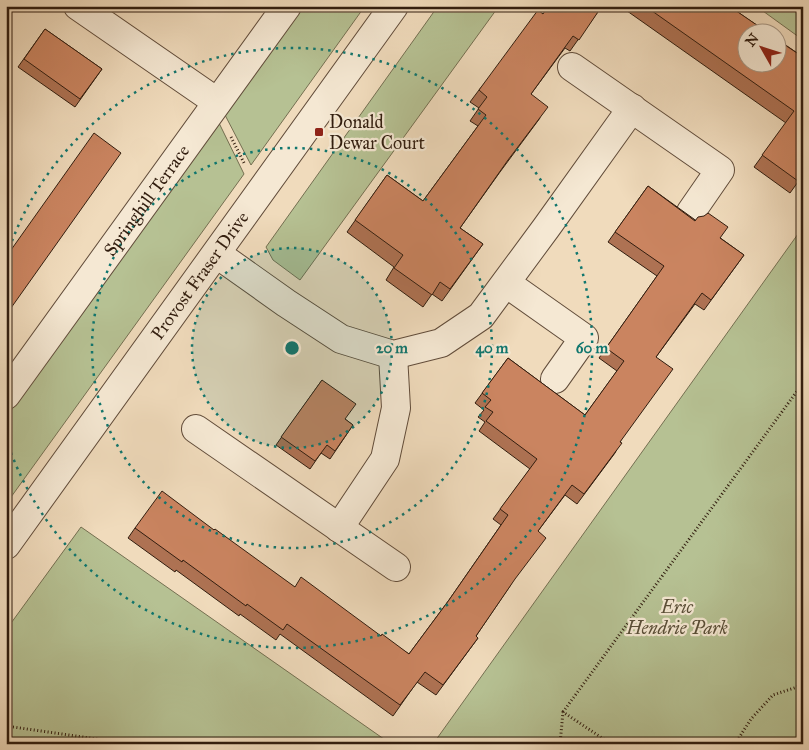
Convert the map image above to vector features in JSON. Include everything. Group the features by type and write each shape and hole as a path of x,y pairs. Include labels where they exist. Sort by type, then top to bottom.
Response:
{"street":[{"path":"78,6 217,102"},
{"name":"Springhill Terrace","path":"6,395 286,6"},
{"name":"Provost Fraser Drive","path":"6,545 394,6"},
{"path":"572,67 720,170 691,212"},
{"path":"217,254 341,339 393,355 441,342 480,316 506,283 632,108"},
{"path":"506,283 584,338 555,379"},
{"path":"339,528 385,459 396,408 393,355"},
{"path":"196,429 396,567"}],"path":[{"path":"560,744 563,712 803,384"},
{"path":"735,744 751,719 773,695 803,685"},
{"path":"563,712 611,744"},
{"path":"6,726 132,744"}],"green space":[{"path":"303,6 365,6 251,165 225,115"},
{"path":"438,6 499,6 300,280 273,260 266,247"},
{"path":"756,6 803,6 803,40 786,28 786,22 778,22"},
{"path":"219,123 244,174 6,504 10,412"},
{"name":"Eric Hendrie Park","path":"803,227 803,744 433,744"},
{"path":"81,527 391,744 6,744 6,630"}],"building":[{"path":"548,6 602,6 579,40 573,36 531,94 548,107 460,228 483,244 450,289 440,282 432,295 394,268 403,255 355,220 387,175 423,201 486,115 478,109 487,97 479,90 538,10 543,14"},
{"path":"645,6 729,6 752,22 736,22 736,70"},
{"path":"45,29 102,69 80,99 24,59"},
{"path":"786,46 803,57 803,174 798,181 762,155 794,111 739,72 786,72"},
{"path":"94,133 121,153 6,315 6,257"},
{"path":"648,186 695,221 698,217 708,213 728,227 720,238 744,255 711,300 702,293 656,357 673,369 584,494 572,485 538,531 546,538 515,579 476,636 478,638 443,685 425,672 400,705 287,624 283,630 135,528 162,491 295,587 301,577 381,636 382,634 409,654 508,515 500,509 537,459 486,421 493,412 485,407 491,400 482,393 508,358 585,415 624,361 606,348 664,266 615,232"},
{"path":"322,380 356,404 345,419 353,425 335,451 327,445 315,461 281,437"}],"place":[{"name":"Donald Dewar Court","path":"319,132"}]}
